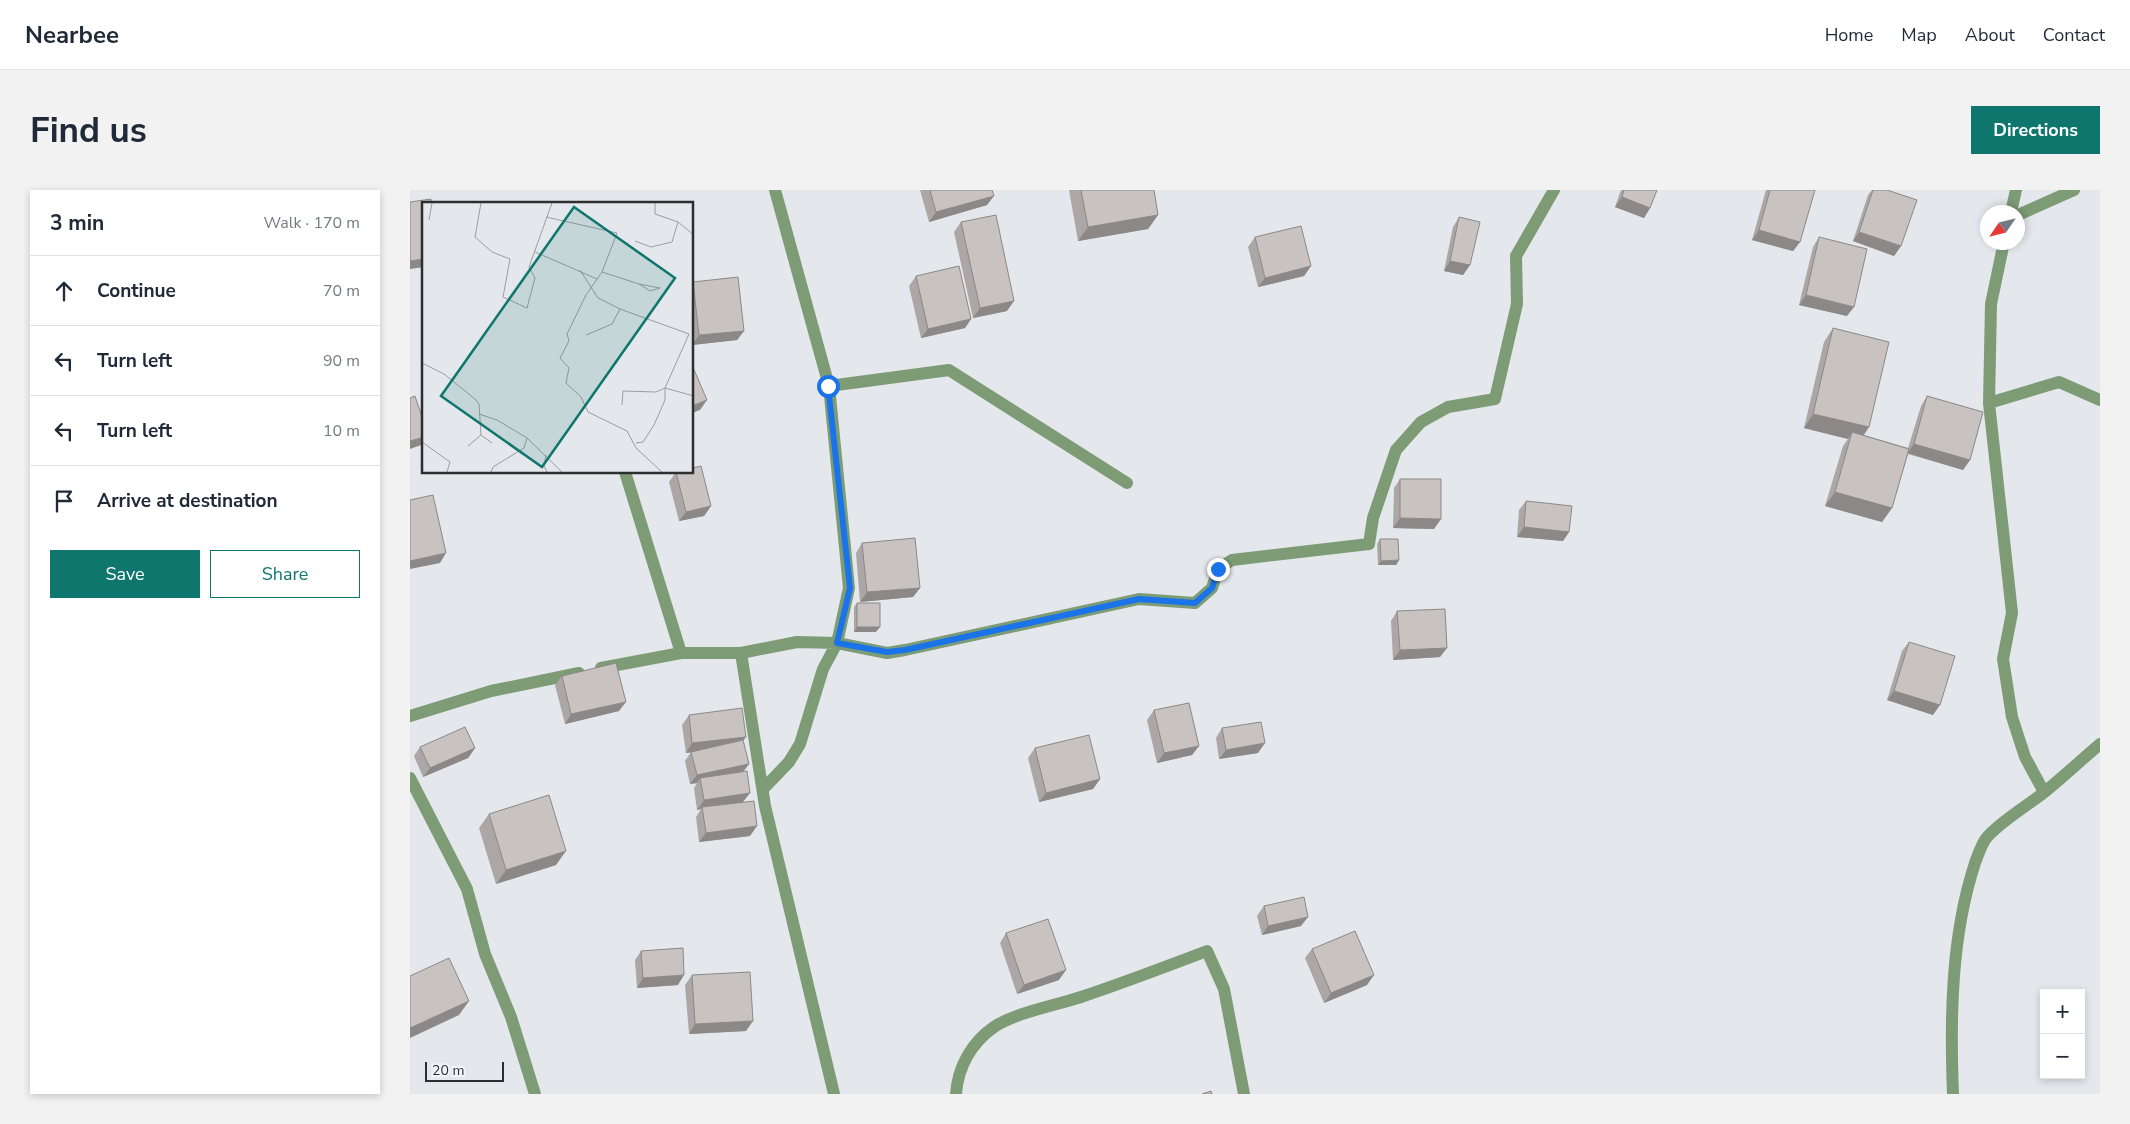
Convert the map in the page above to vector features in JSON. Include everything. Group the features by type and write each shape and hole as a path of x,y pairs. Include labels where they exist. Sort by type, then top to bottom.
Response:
{"street":[{"path":"762,789 789,762 800,744 823,669 837,643 850,588 828,386 775,190"},
{"path":"410,716 491,691 681,652 741,652 797,642 837,643 896,652 1139,599 1195,603 1212,588 1218,569 1232,560 1370,544 1373,518 1396,450 1421,422 1448,407 1495,399 1517,304 1516,256 1554,190"},
{"path":"2013,205 2016,190"},
{"path":"2025,212 2074,190"},
{"path":"2002,250 1991,304 1989,403 2012,613 2003,659 2012,717 2022,749 2044,792"},
{"path":"828,386 949,370 1127,482"},
{"path":"1989,403 2059,382 2100,400"},
{"path":"626,474 681,652"},
{"path":"741,652 767,816 834,1094"},
{"path":"1953,1094 1951,1056 1953,1000 1959,935 1970,881 1986,837 2044,792 2100,744"},
{"path":"410,778 467,889 485,954 511,1017 535,1094"},
{"path":"956,1094 963,1061 974,1045 995,1026 1024,1014 1081,997 1207,951 1224,989 1244,1094"}],"building":[{"path":"930,190 992,190 994,196 936,212"},
{"path":"1081,190 1154,190 1158,215 1088,227"},
{"path":"1624,190 1657,190 1650,208 1622,197"},
{"path":"1770,190 1815,190 1800,242 1759,230"},
{"path":"1873,190 1887,190 1917,200 1901,246 1859,232"},
{"path":"431,199 431,202 422,202 422,259 410,261 410,202"},
{"path":"996,215 1014,301 980,308 961,222"},
{"path":"1459,217 1480,222 1470,265 1450,261"},
{"path":"1301,226 1311,266 1265,278 1255,237"},
{"path":"1819,237 1867,249 1854,307 1806,295"},
{"path":"959,266 971,319 928,329 916,276"},
{"path":"738,277 744,331 699,335 694,282"},
{"path":"1833,328 1889,342 1869,427 1813,414"},
{"path":"694,370 707,400 694,405"},
{"path":"415,396 422,417 422,438 410,441 410,398"},
{"path":"1927,396 1983,412 1970,460 1914,444"},
{"path":"1852,432 1909,449 1892,508 1835,492"},
{"path":"701,466 711,506 686,512 676,474 694,474 694,468"},
{"path":"1400,479 1441,479 1441,519 1400,518"},
{"path":"433,495 446,553 410,561 410,500"},
{"path":"1526,501 1572,506 1569,532 1524,527"},
{"path":"915,538 920,588 867,592 862,543"},
{"path":"1380,539 1398,539 1399,560 1381,561"},
{"path":"857,603 880,603 880,627 857,627"},
{"path":"1445,609 1447,648 1400,650 1397,611"},
{"path":"1909,642 1955,656 1940,705 1894,691"},
{"path":"616,663 626,702 571,714 562,676"},
{"path":"1189,703 1199,746 1164,753 1154,710"},
{"path":"742,708 746,737 692,743 689,715"},
{"path":"1261,722 1265,743 1226,750 1222,728"},
{"path":"465,727 475,748 430,768 420,747"},
{"path":"1089,735 1100,779 1046,793 1035,748"},
{"path":"743,740 749,764 697,775 691,752"},
{"path":"747,771 750,793 704,800 700,778"},
{"path":"549,795 566,851 506,870 489,814"},
{"path":"754,801 757,826 706,833 702,807"},
{"path":"1304,897 1308,917 1268,926 1264,906"},
{"path":"1048,919 1066,970 1024,985 1006,933"},
{"path":"1355,931 1374,975 1331,993 1312,949"},
{"path":"683,948 684,975 643,978 641,951"},
{"path":"449,958 469,1001 410,1028 410,976"},
{"path":"750,972 753,1021 695,1024 692,975"}],"route":[{"path":"828,386 850,588 837,643 887,652 905,650 1139,599 1195,603 1212,588 1218,569"}]}
